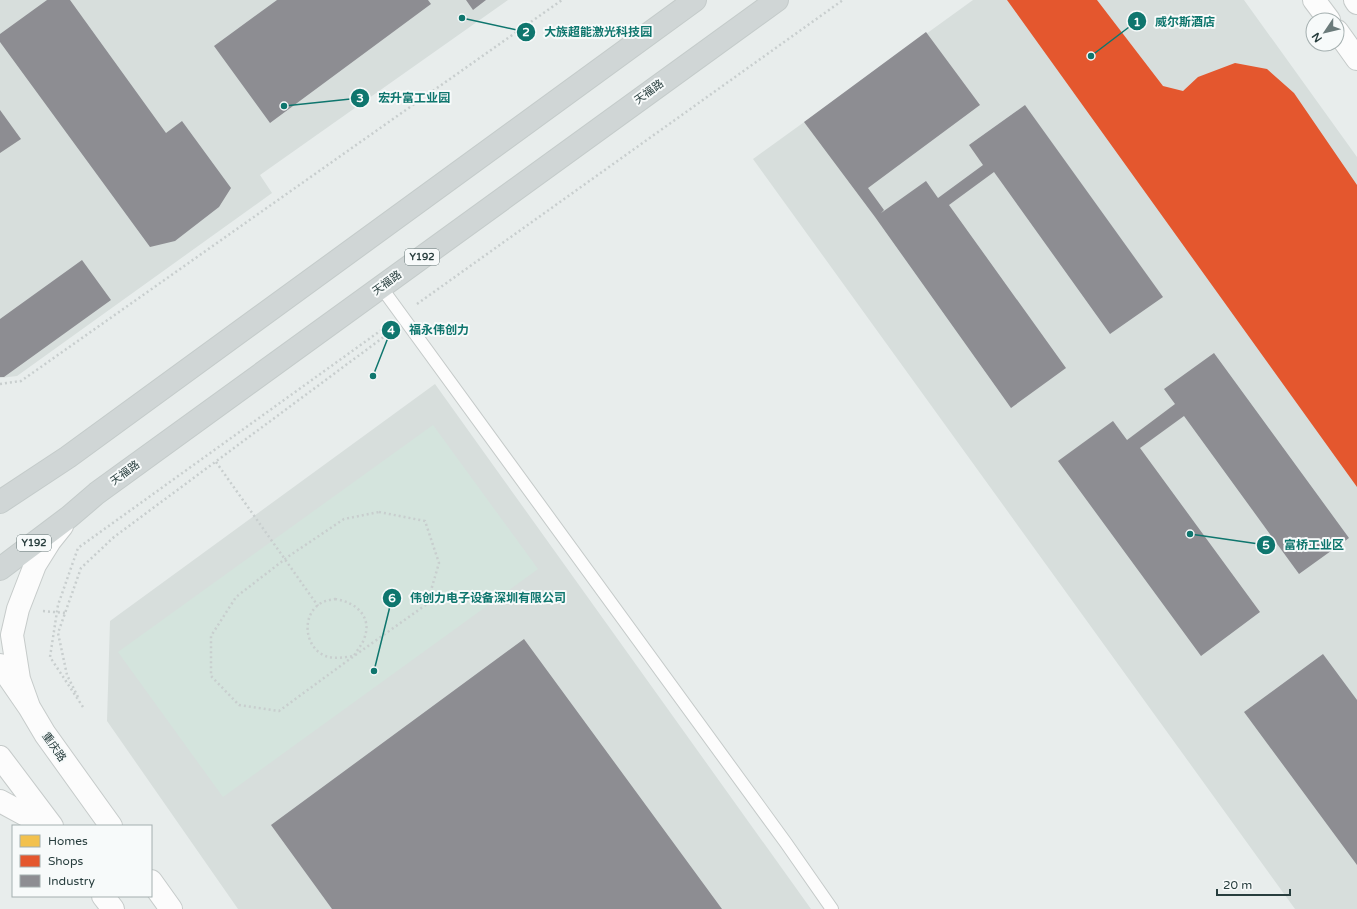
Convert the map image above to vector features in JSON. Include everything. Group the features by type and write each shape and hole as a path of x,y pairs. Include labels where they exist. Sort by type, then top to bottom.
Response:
{"main road":[{"path":"0,502 74,453 695,0"},
{"name":"天福路","path":"0,569 69,517 97,493 776,0"},
{"path":"1314,0 1323,12"},
{"path":"1345,42 1357,59"},
{"path":"0,491 33,479"},
{"name":"Y192","path":"29,707 19,679 12,635 18,609 35,564 50,541 69,517"},
{"name":"重庆路","path":"0,665 29,707 45,734 110,825"},
{"path":"0,757 51,825"},
{"path":"0,801 44,825"},
{"path":"152,882 171,909"},
{"path":"104,897 113,909"}],"lane":[{"path":"381,287 782,836 832,909"}],"path":[{"path":"0,384 21,381 562,0"},
{"path":"82,707 67,675 58,633 81,568 114,537 385,336"},
{"path":"216,462 318,606"},
{"path":"379,512 425,521 439,563 427,604 354,656 279,711 239,705 211,676 211,636 236,597 284,559 344,519 379,512"},
{"path":"335,599 345,600 354,604 365,620 366,630 364,639 354,656 334,658 324,656 316,650 310,642 307,627 311,613 326,601 335,599"},
{"path":"42,610 65,613"}],"shaded area":[{"path":"0,0 508,0 260,175 272,193 17,376 0,378"},
{"path":"973,0 1244,0 1357,157 1357,909 1295,909 753,159"},
{"path":"435,384 811,909 238,909 107,721 110,621"},
{"path":"433,425 538,569 223,797 118,652"}],"building: Homes":[{"path":"1013,0 1091,0 1174,118 1172,121 1165,111 1137,132 1123,157"}],"building: Shops":[{"path":"1007,0 1097,0 1163,86 1183,91 1198,77 1235,63 1267,69 1294,93 1357,185 1357,487"}],"building: Industry":[{"path":"47,0 70,0 166,133 182,121 231,188 219,207 175,241 150,247 0,42 0,34"},
{"path":"277,0 428,0 431,4 270,123 214,46"},
{"path":"466,0 486,0 473,10"},
{"path":"926,32 980,105 868,188 884,210 881,213 926,181 938,198 983,165 969,145 1025,105 1163,297 1110,334 994,172 949,205 1066,368 1011,408 875,217 804,122"},
{"path":"0,110 21,139 0,153"},
{"path":"82,260 111,300 4,377 0,377 0,319"},
{"path":"1214,353 1349,538 1299,574 1184,416 1140,448 1260,612 1201,656 1058,461 1113,421 1127,440 1175,404 1164,389"},
{"path":"524,639 722,909 332,909 271,825"},
{"path":"1323,654 1357,700 1357,865 1244,712"}],"place":[{"name":"大族超能激光科技园","path":"462,18"},
{"name":"威尔斯酒店","path":"1091,56"},
{"name":"宏升富工业园","path":"284,106"},
{"name":"福永伟创力","path":"373,376"},
{"name":"富桥工业区","path":"1190,534"},
{"name":"伟创力电子设备深圳有限公司","path":"374,671"}]}
